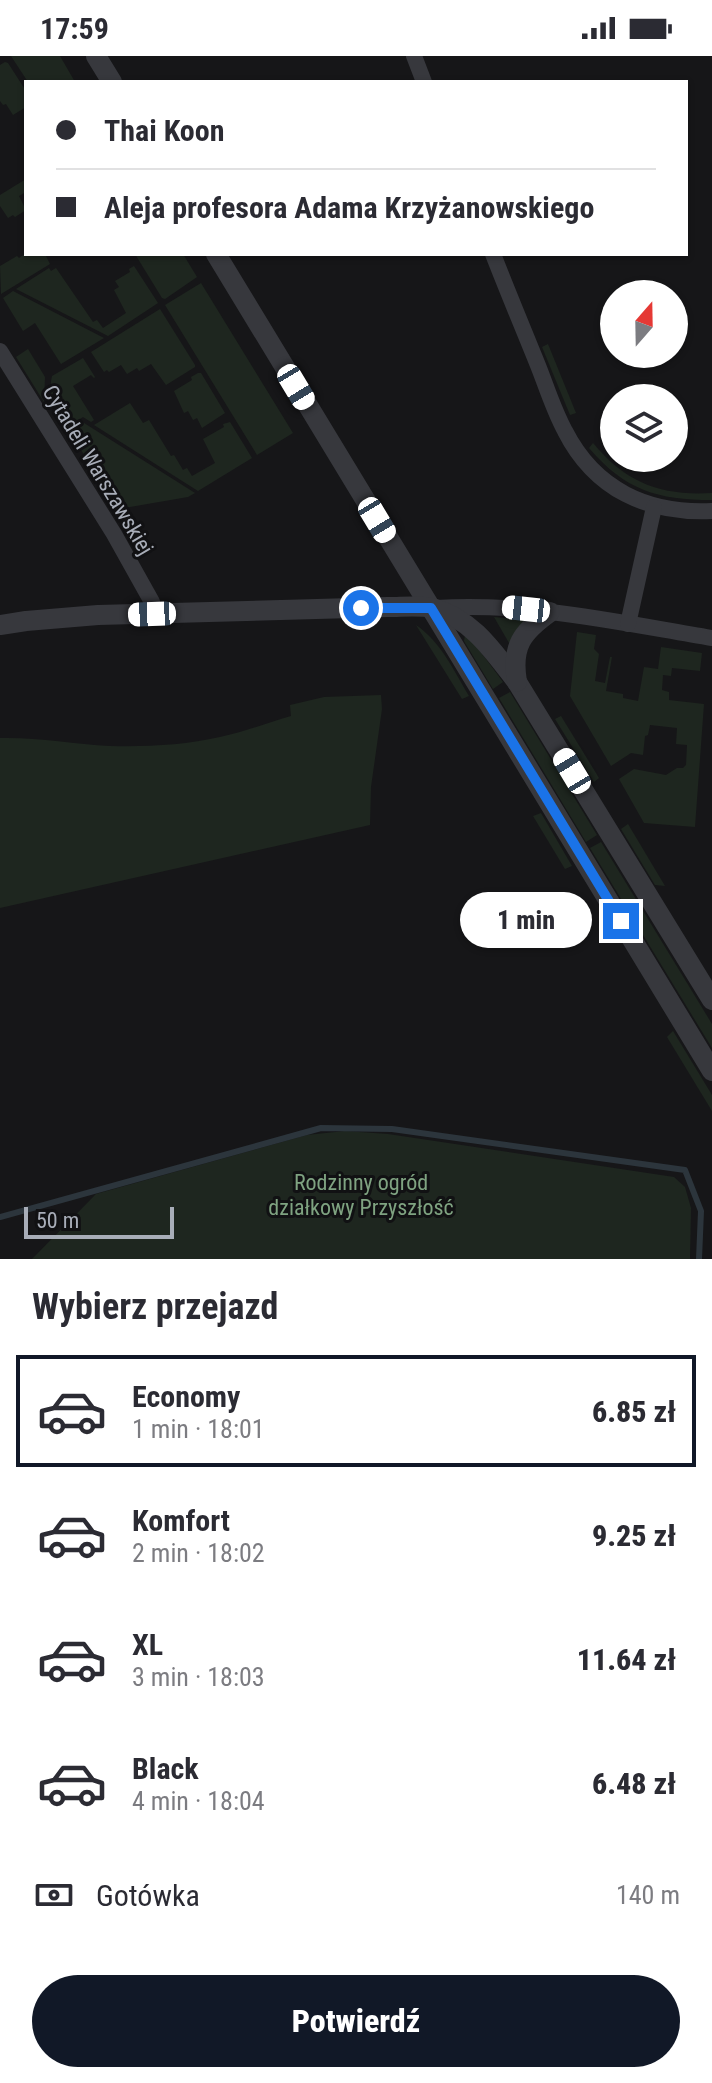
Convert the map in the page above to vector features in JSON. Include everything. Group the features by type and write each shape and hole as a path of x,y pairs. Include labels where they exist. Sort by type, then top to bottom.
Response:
{"street":[{"path":"96,56 111,80"},
{"path":"414,56 423,80"},
{"path":"217,256 712,1071"},
{"path":"494,256 564,430 578,453 611,485 654,507 712,511"},
{"name":"Cytadeli Warszawskiej","path":"0,351 114,534 152,602 152,614"},
{"path":"628,624 654,507"},
{"path":"0,625 72,617 152,614 503,607 712,638"},
{"path":"431,608 474,629 517,682 712,1000"},
{"path":"517,682 514,657 519,642 530,627 550,612"}],"green space":[{"path":"11,56 60,56 74,80 27,80"},
{"path":"8,63 24,88 24,108 13,115 0,101 0,65"},
{"path":"24,180 24,193 19,196 24,211 8,218 0,206 0,195"},
{"path":"24,254 46,256 50,264 1,294 0,266 17,256"},
{"path":"136,256 184,256 197,277 165,299"},
{"path":"134,266 158,303 108,336 16,289 49,268 51,271 56,268 93,322 97,320 103,328 126,313 114,290 119,287 115,281"},
{"path":"201,283 293,433 257,455 165,305"},
{"path":"13,291 104,338 61,364 35,323 23,331 3,298"},
{"path":"160,309 195,367 166,385 151,364 127,374 121,365 104,372 91,352"},
{"path":"548,344 576,413 570,415 542,347"},
{"path":"28,349 45,377 44,402 16,357"},
{"path":"83,358 95,377 91,375 73,386 94,420 91,422 83,417 67,428 52,397 52,376"},
{"path":"201,373 225,413 202,428 197,418 193,420 188,411 184,413 174,391"},
{"path":"130,403 143,423 149,420 171,456 174,455 183,470 187,468 192,476 215,463 203,439 224,427 223,424 230,422 252,458 198,491 94,425"},
{"path":"84,423 195,493 188,497 122,507 112,500 70,432"},
{"path":"593,443 600,451 600,460 589,448"},
{"path":"614,472 624,472 661,489 712,493 712,500 658,495"},
{"path":"494,617 527,620 509,643"},
{"path":"416,625 440,648 469,696 462,699"},
{"path":"577,632 596,635 594,649 599,654 595,681 605,683 612,657 606,691 638,701 644,667 658,669 661,647 702,653 700,671 672,668 671,676 663,675 662,690 669,692 669,700 704,704 695,827 644,823 619,779 634,769 666,775 683,768 686,765 687,745 676,744 677,728 650,725 643,755 631,753 611,766 570,696"},
{"path":"465,635 503,682 493,689 464,641"},
{"path":"510,692 597,835 586,842 499,698"},
{"path":"381,695 370,825 0,908 0,738 110,746 179,744 229,735 291,716 290,705 324,697"},
{"path":"561,716 599,778 594,782 555,719"},
{"path":"541,813 572,866 565,869 533,816"},
{"path":"628,824 665,886 655,885 621,829"},
{"path":"601,842 712,1024 712,1048 590,848"},
{"path":"673,1031 712,1095 712,1111 667,1037"},
{"name":"Rodzinny ogród działkowy Przyszłość","path":"345,1131 388,1134 674,1177 685,1187 691,1208 690,1259 32,1259 96,1194 307,1135"}],"waterway":[{"path":"0,1217 321,1128 392,1129 685,1170 701,1211 699,1259"}],"route":[{"path":"361,608 431,608 621,921"}]}
